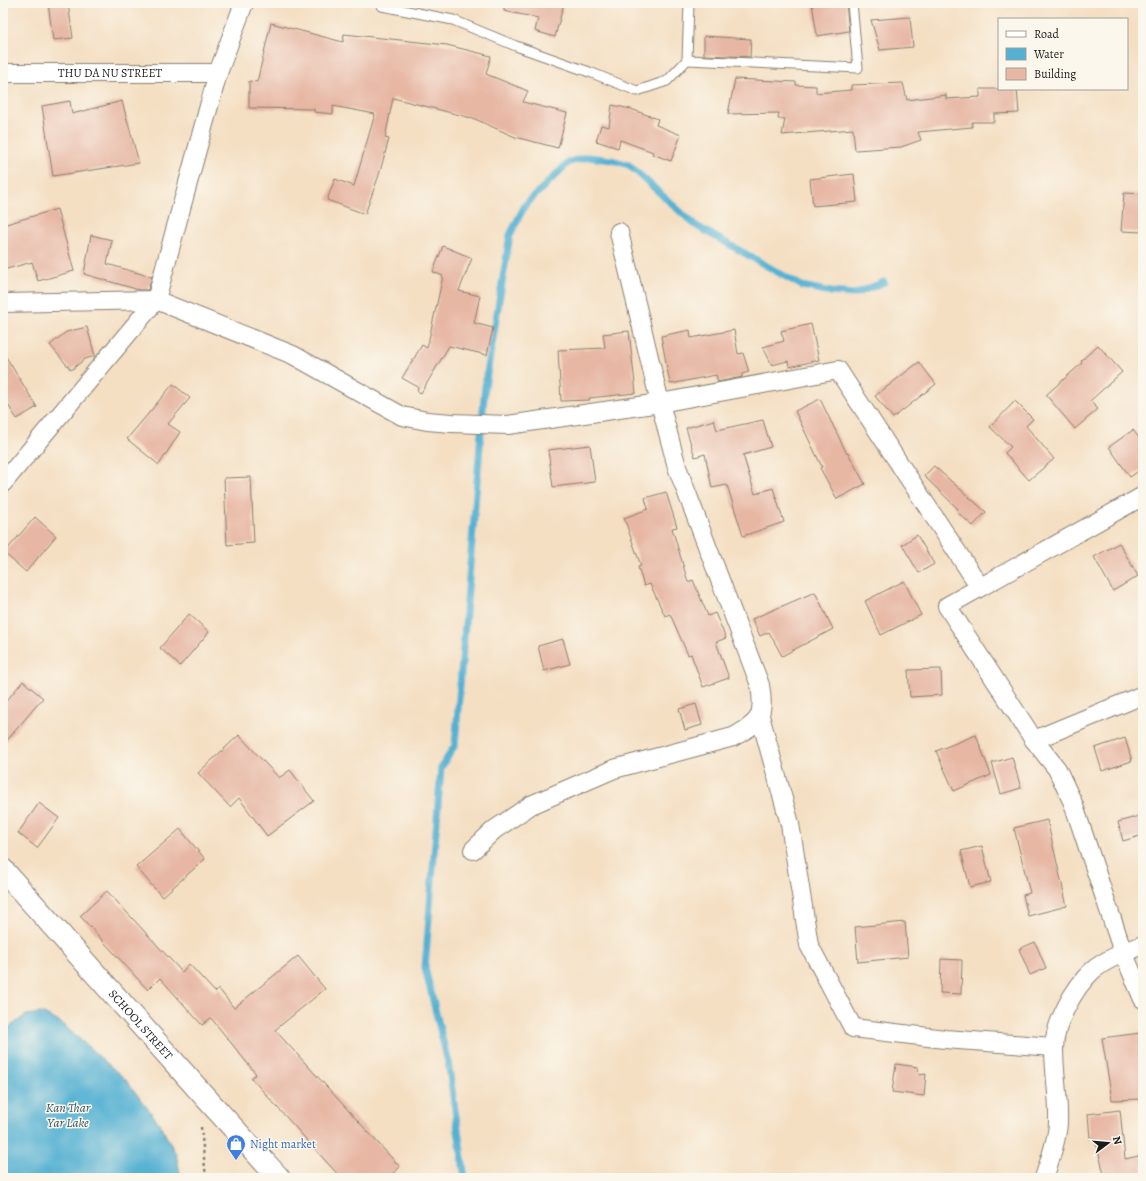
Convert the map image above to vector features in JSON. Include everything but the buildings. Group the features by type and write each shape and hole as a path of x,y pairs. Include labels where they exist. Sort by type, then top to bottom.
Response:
{"street":[{"path":"3,483 156,300 218,73 244,3"},
{"name":"THU DA NU STREET","path":"3,72 218,73"},
{"path":"473,850 494,830 532,805 614,769 733,737 749,729 760,716 763,703 760,685 677,467 619,232"},
{"path":"3,303 156,300 293,355 402,416 427,421 508,426 660,403 838,370 980,587"},
{"path":"1143,496 947,606 1034,740 1057,769 1073,804 1123,952 1143,999"},
{"path":"1034,740 1143,695"},
{"path":"760,716 790,824 809,945 853,1028 945,1039 1053,1047"},
{"name":"SCHOOL STREET","path":"3,870 279,1178"},
{"path":"1044,1178 1058,1123 1053,1047 1060,1021 1073,993 1092,970 1123,952 1143,945"}],"lane":[{"path":"382,6 453,20 516,46 637,91 667,81 687,60 689,3"},
{"path":"687,60 858,68 852,3"}],"path":[{"path":"206,1098 200,1114 206,1178"}],"water":[{"name":"Kan Thar Yar Lake","path":"42,1013 61,1023 125,1079 159,1123 176,1154 181,1178 3,1178 3,1032 26,1015"}],"waterway":[{"path":"465,1178 448,1062 425,968 441,768 455,745 485,386 510,235 525,205 569,162 588,157 612,160 629,165 695,225 802,286 831,292 855,294 884,282"}],"place":[{"name":"Night market","path":"236,1161"}]}
